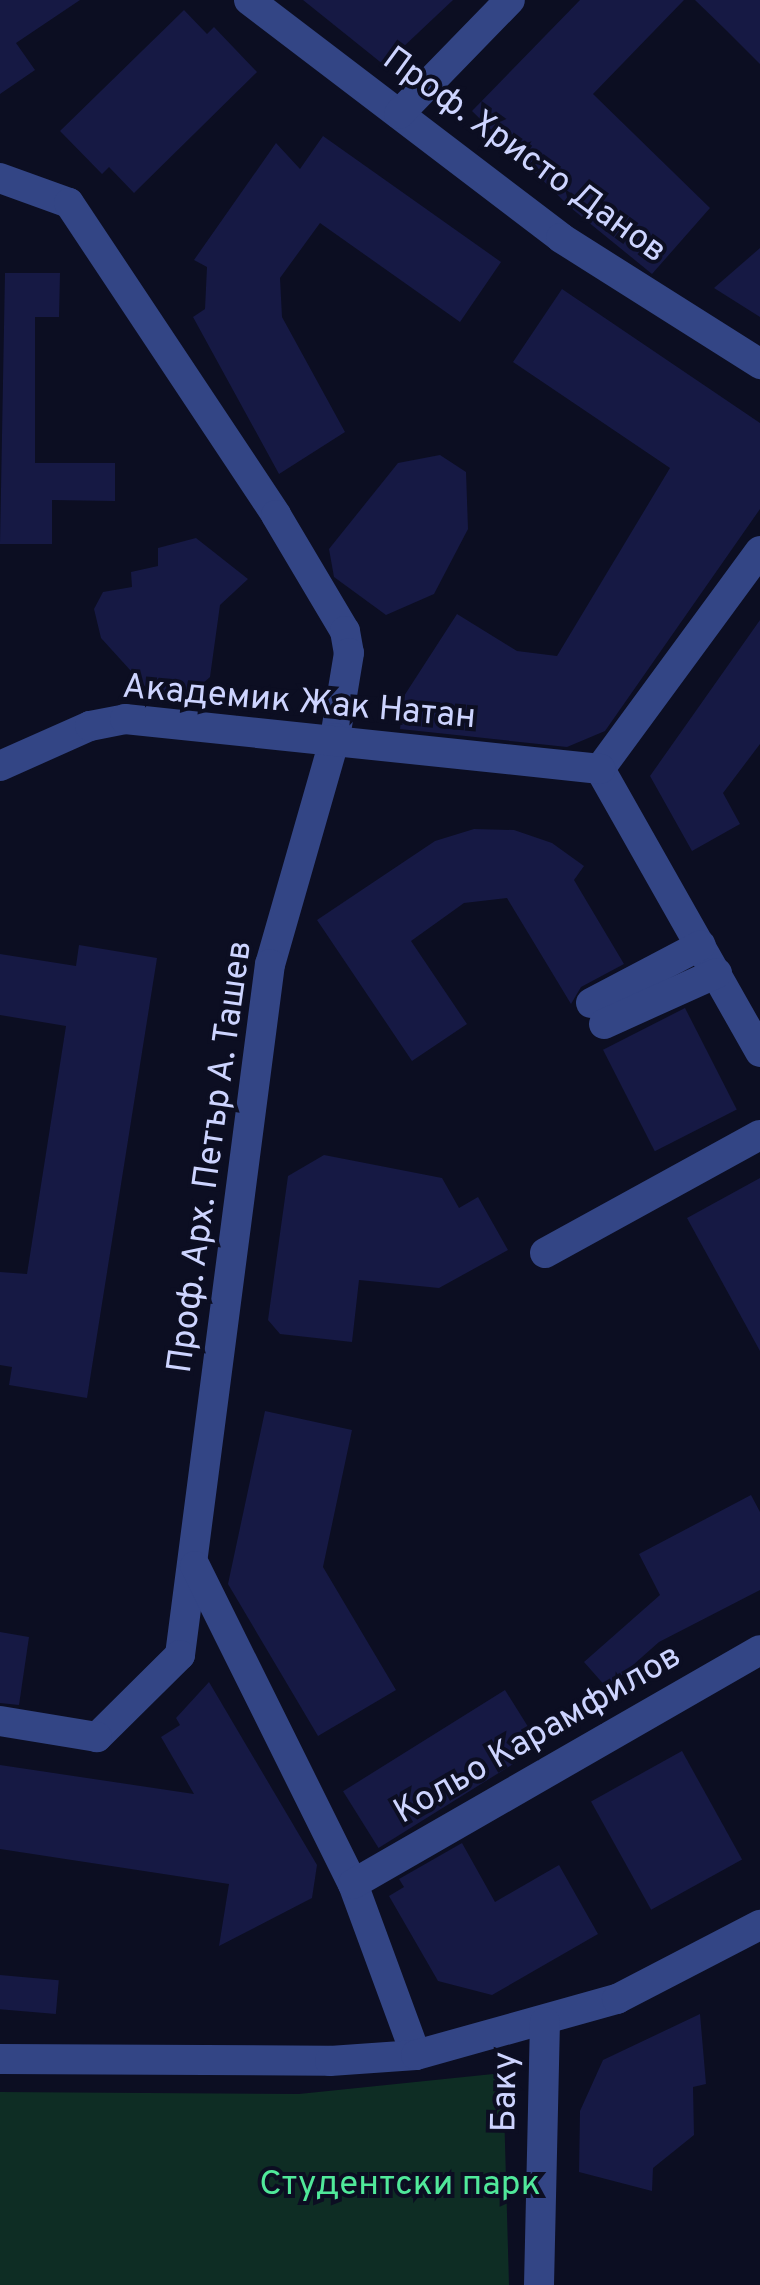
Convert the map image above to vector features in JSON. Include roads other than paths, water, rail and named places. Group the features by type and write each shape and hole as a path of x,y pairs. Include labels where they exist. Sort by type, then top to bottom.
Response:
{"street":[{"name":"Проф. Христо Данов","path":"250,0 561,238 760,364"},
{"path":"398,114 510,0"},
{"name":"Проф. Арх. Петър А. Ташев","path":"0,178 69,203 276,515 345,631 349,652 335,738 270,964 195,1566 180,1655 98,1737 0,1720"},
{"path":"760,551 600,769 760,1052"},
{"name":"Академик Жак Натан","path":"0,766 90,726 126,719 335,738 600,769"},
{"path":"701,946 597,1014 716,973"},
{"path":"544,1253 760,1135"},
{"path":"195,1566 354,1884 416,2055"},
{"name":"Кольо Карамфилов","path":"354,1884 760,1650"},
{"path":"0,2059 330,2061 416,2055 617,1999 760,1925"},
{"name":"Баку","path":"539,2285 545,2022"}],"park label":[{"name":"Студентски парк","path":"400,2185"}]}
